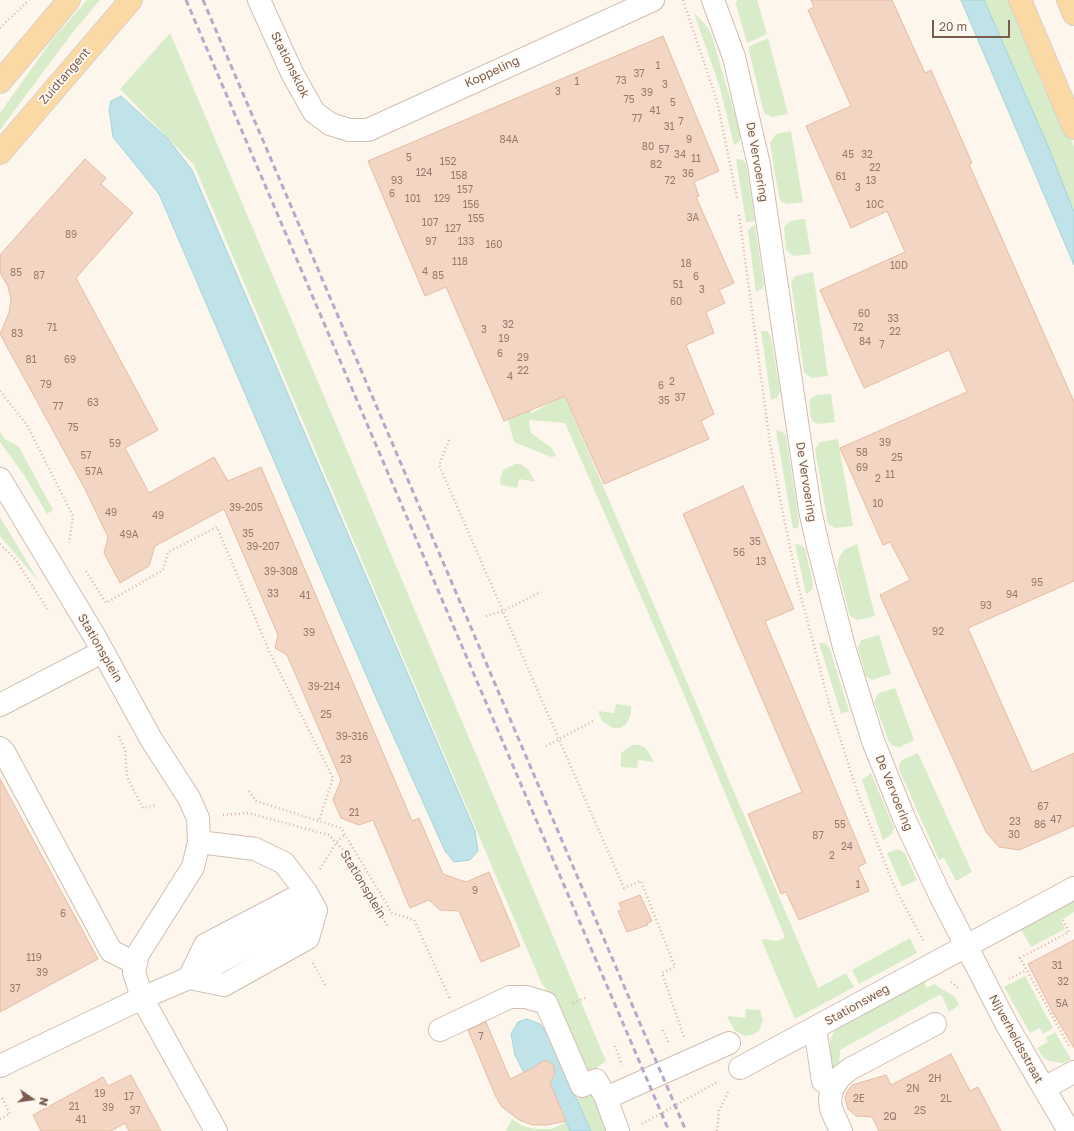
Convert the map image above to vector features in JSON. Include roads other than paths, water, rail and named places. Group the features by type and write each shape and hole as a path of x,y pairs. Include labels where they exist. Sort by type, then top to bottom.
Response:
{"main road":[{"path":"0,82 69,0"},
{"name":"Zuidtangent","path":"0,152 131,0"},
{"path":"1020,0 1074,128"},
{"path":"1068,0 1074,14"}],"street":[{"name":"Stationsklok","path":"260,0 303,96 314,112 330,124"},
{"name":"Koppeling","path":"330,124 349,130 368,130 653,0"},
{"name":"De Vervoering","path":"713,0 734,57 759,165 810,510 828,591 876,748 904,818 940,895 967,945"},
{"name":"Stationsplein","path":"0,479 102,652 151,739 189,798 198,818 199,842 193,867 138,954 134,963"},
{"path":"0,705 102,652"},
{"path":"0,748 4,752 111,951 134,963 134,972 142,998 216,1131"},
{"path":"0,1066 142,998 189,978 224,985 308,938 311,901 284,863 255,849 199,842"},
{"name":"Stationsweg","path":"740,1068 1074,888"},
{"path":"189,978 205,945 311,901"},
{"name":"Nijverheidsstraat","path":"967,945 1007,1024 1069,1131"},
{"path":"440,1030 510,997 526,997 546,1003 582,1086 596,1080 606,1098 618,1131"},
{"path":"841,1131 831,1109 830,1098 833,1087 840,1077 850,1069 935,1024"},
{"path":"816,1028 823,1081 833,1087"},
{"path":"606,1098 729,1043"},
{"path":"1044,1088 1074,1072"}],"water":[{"path":"961,0 984,0 1048,146 1074,212 1074,265"},
{"path":"121,96 168,139 192,170 475,831 478,851 470,860 454,862 445,851 374,693 159,194 113,137 109,109 111,101"},
{"path":"527,1019 540,1024 547,1033 591,1131 570,1131 543,1068 526,1077 515,1055 511,1034 518,1022"}],"railway":[{"path":"186,0 669,1131"},
{"path":"203,0 686,1131"}]}
